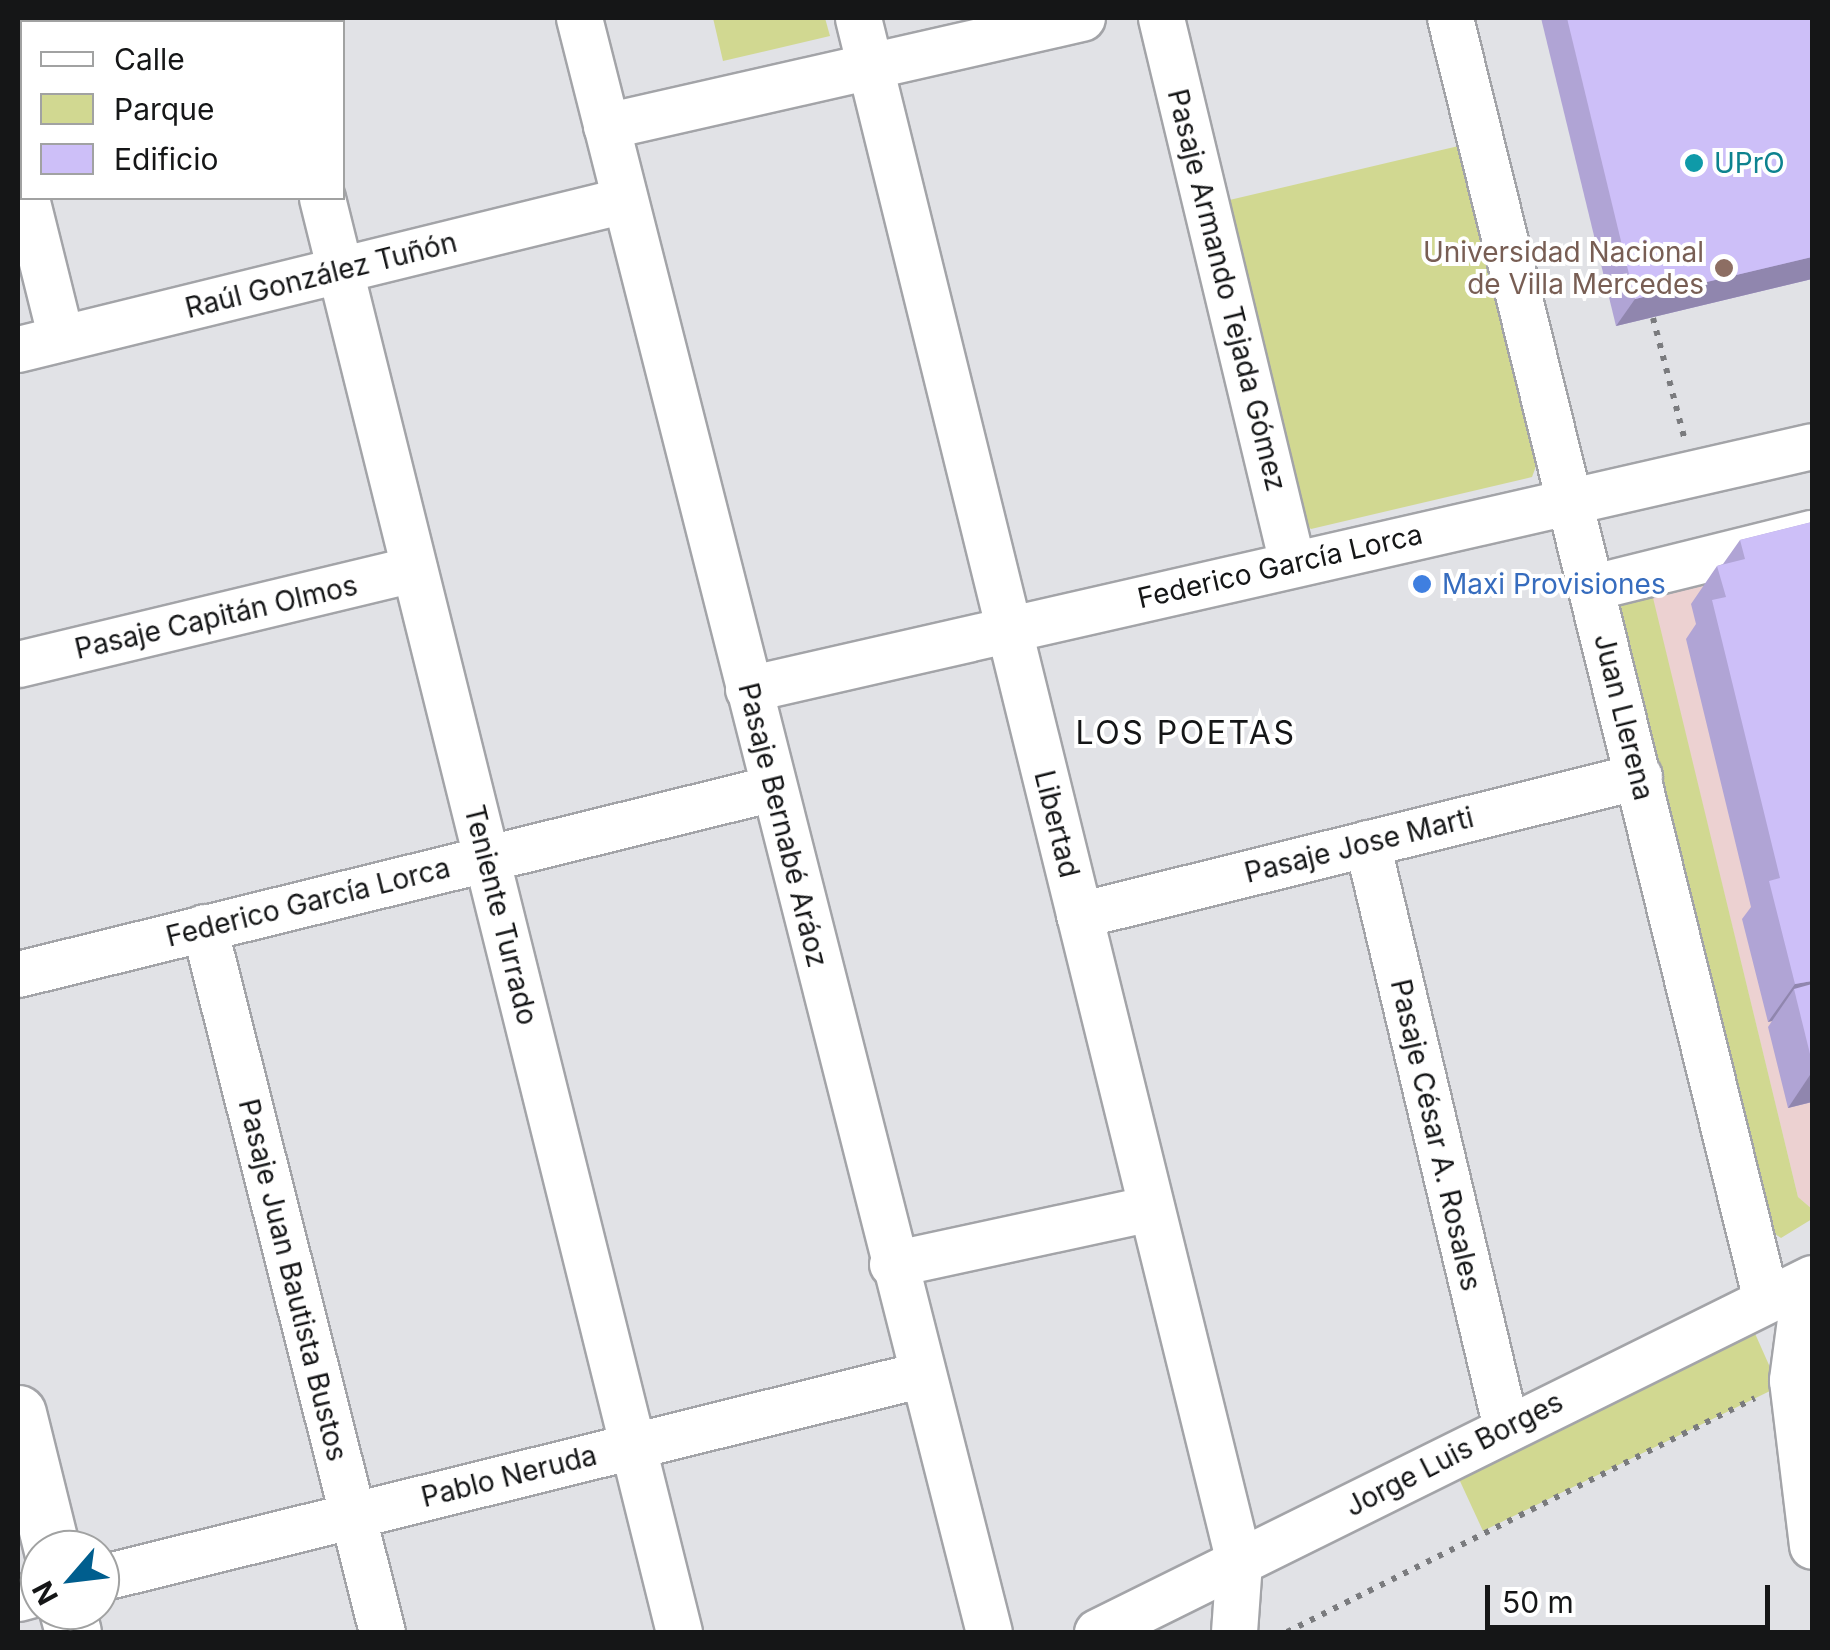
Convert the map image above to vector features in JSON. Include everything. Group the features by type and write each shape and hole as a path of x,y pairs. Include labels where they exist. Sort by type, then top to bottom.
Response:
{"main road":[{"path":"18,1412 47,1530"}],"street":[{"name":"Pasaje Bernabé Aráoz","path":"579,18 918,1375 989,1632"},
{"name":"Libertad","path":"858,18 1238,1562 1234,1632"},
{"path":"606,126 1082,18"},
{"name":"Pasaje Armando Tejada Gómez","path":"1161,18 1292,563"},
{"name":"Juan Llerena","path":"1450,18 1639,776 1795,1287 1792,1380 1812,1546"},
{"path":"26,200 61,338"},
{"name":"Teniente Turrado","path":"322,200 679,1632"},
{"name":"Raúl González Tuñón","path":"18,349 624,200"},
{"name":"Federico García Lorca","path":"748,688 1812,446"},
{"path":"1592,587 1812,532"},
{"name":"Pasaje Capitán Olmos","path":"18,664 414,569"},
{"name":"Pasaje Jose Marti","path":"1079,915 1639,776"},
{"name":"Federico García Lorca","path":"18,974 773,788"},
{"name":"Pasaje César A. Rosales","path":"1367,843 1506,1428"},
{"name":"Pasaje Juan Bautista Bustos","path":"204,928 382,1632"},
{"path":"892,1264 1151,1208"},
{"name":"Jorge Luis Borges","path":"1097,1632 1795,1287"},
{"name":"Pablo Neruda","path":"120,1573 918,1375"}],"path":[{"path":"1652,318 1693,472"},
{"path":"1287,1632 1792,1380"}],"shaded area":[{"path":"1812,544 1812,1209 1798,1197 1649,584"}],"green space":[{"path":"713,18 825,18 830,36 723,61"},
{"path":"1467,144 1538,461 1532,477 1311,529 1301,521 1221,202"},
{"path":"1647,573 1798,1197 1812,1209 1812,1219 1781,1238 1767,1229 1606,584"},
{"path":"1753,1329 1773,1374 1772,1390 1483,1531 1459,1479"}],"building":[{"name":"UPrO","path":"1567,18 1812,18 1812,257 1635,299"},
{"path":"1812,522 1812,981 1795,984 1769,881 1780,878 1712,600 1726,597 1717,566 1745,559 1740,540"},
{"path":"1812,984 1812,1062 1794,989"}],"place":[{"name":"UPrO","path":"1694,163"},
{"name":"Universidad Nacional de Villa Mercedes","path":"1724,268"},
{"name":"Maxi Provisiones","path":"1422,584"}],"district":[{"name":"LOS POETAS","path":"1186,733"}]}
